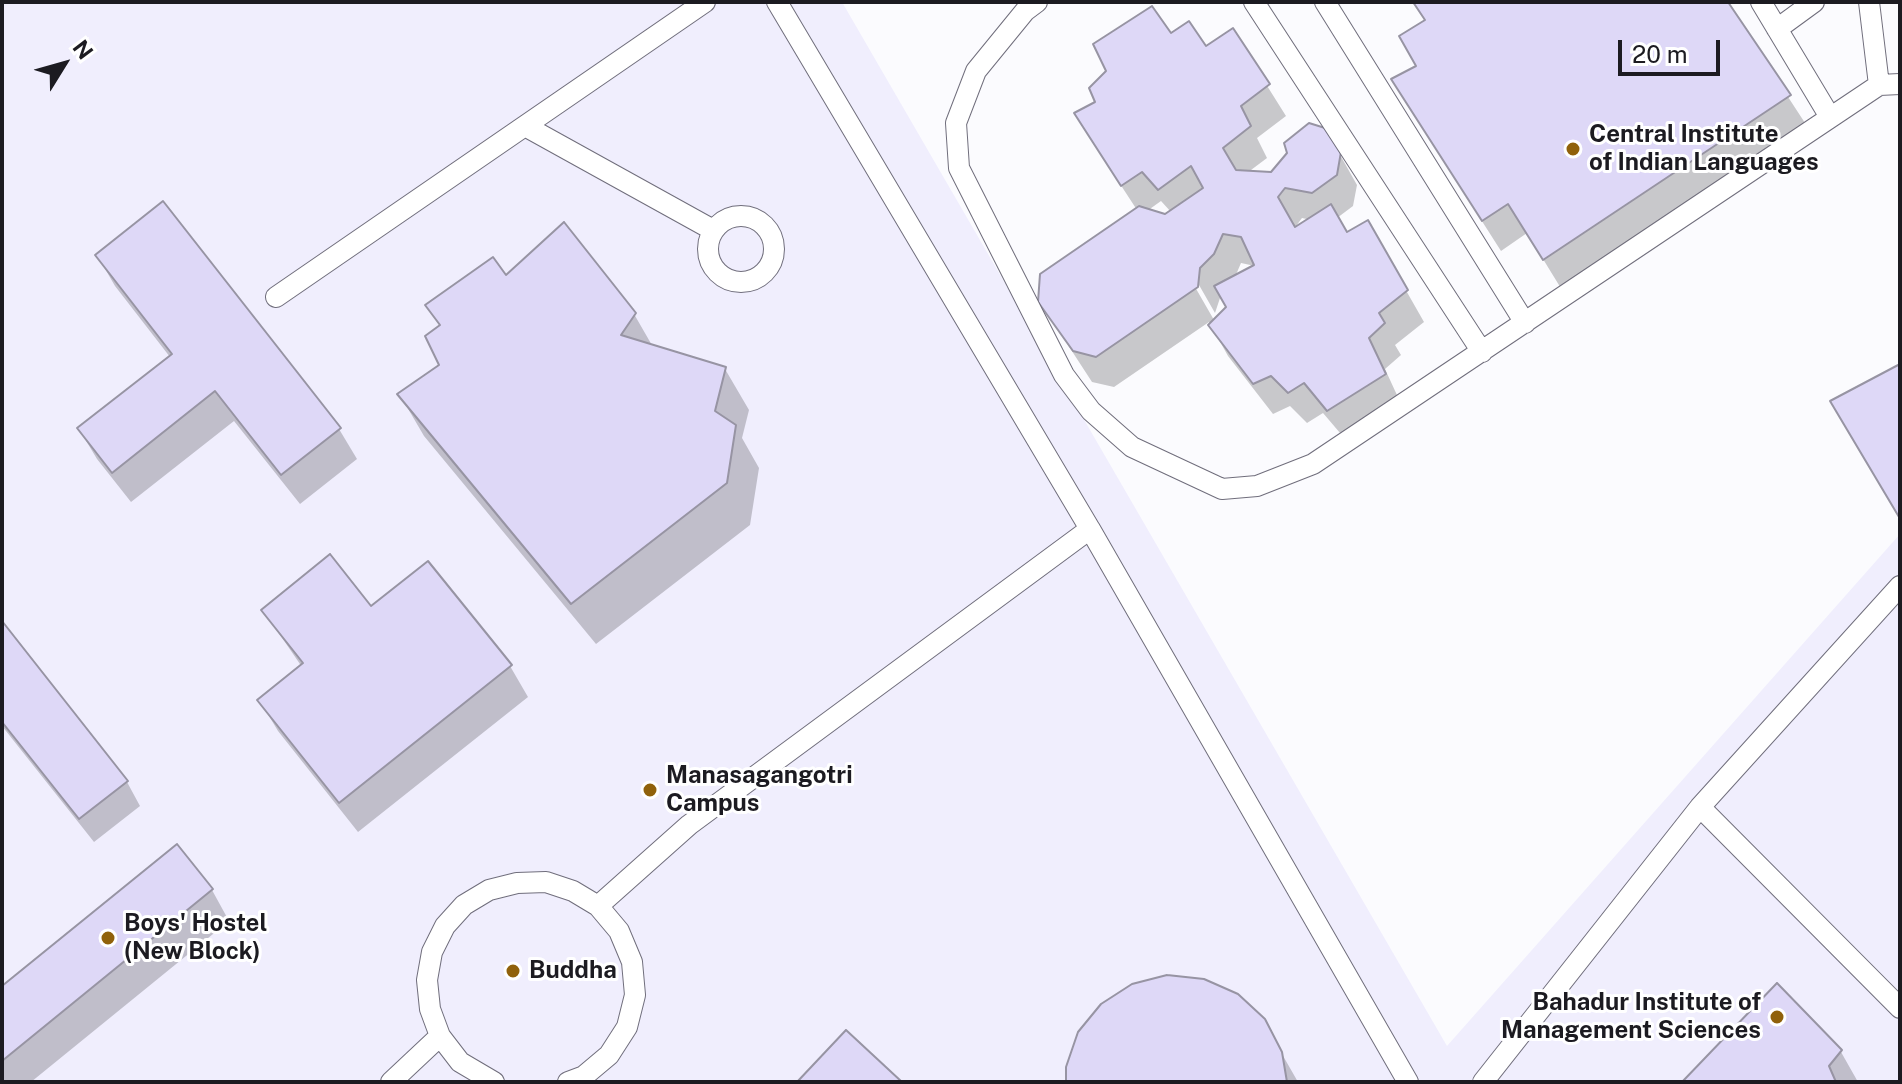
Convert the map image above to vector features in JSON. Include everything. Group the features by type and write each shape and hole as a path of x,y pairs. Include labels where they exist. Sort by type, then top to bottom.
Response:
{"lane":[{"path":"276,297 705,2"},
{"path":"777,2 1090,529 1408,1082"},
{"path":"1037,2 1025,11 976,71 956,123 959,168 1064,375 1091,411 1132,447 1222,489 1257,486 1313,464 1879,85 1900,84"},
{"path":"1254,2 1482,352"},
{"path":"1325,2 1525,323"},
{"path":"1761,2 1830,117"},
{"path":"1777,29 1814,2"},
{"path":"1869,2 1879,85"},
{"path":"525,126 713,230"},
{"path":"598,906 689,825 1090,529"},
{"path":"1483,1082 1700,807 1900,586"},
{"path":"1700,807 1900,1008"},
{"path":"494,1082 460,1062 440,1036 430,1009 427,980 432,952 445,926 464,905 489,890 517,883 546,882 573,891 598,906 619,931 632,962 635,995 627,1027 609,1055 584,1076 568,1082"},
{"path":"391,1082 440,1036"}],"shaded area":[{"name":"Manasagangotri Campus","path":"2,2 842,2 1447,1046 1900,534 1900,1082 2,1082"}],"building":[{"name":"Central Institute of Indian Languages","path":"1413,2 1728,2 1791,95 1543,260 1508,204 1482,221 1391,79 1416,66 1399,36 1425,20"},
{"path":"1152,6 1171,33 1189,21 1206,46 1233,28 1270,84 1241,106 1251,126 1223,148 1236,170 1271,172 1287,153 1284,143 1309,123 1325,128 1341,152 1337,175 1312,193 1285,188 1278,197 1295,227 1331,204 1347,232 1368,220 1408,290 1379,313 1385,323 1369,338 1386,374 1327,411 1304,383 1288,393 1271,376 1253,384 1208,325 1226,307 1214,286 1254,265 1241,237 1223,234 1214,254 1200,268 1198,287 1096,357 1073,351 1038,302 1040,274 1139,206 1165,214 1203,188 1191,166 1158,190 1142,172 1121,186 1074,113 1095,102 1089,88 1106,71 1093,44"},
{"path":"163,201 341,428 281,475 215,391 112,473 77,428 172,354 95,255"},
{"path":"564,222 636,313 621,335 726,367 715,411 736,425 727,483 571,604 397,394 439,365 425,336 440,325 425,305 493,257 506,275"},
{"path":"1900,364 1900,517 1899,517 1830,401"},
{"path":"330,554 371,606 428,561 512,665 339,803 257,700 303,663 261,610"},
{"path":"2,621 128,781 79,819 2,722"},
{"name":"Boys' Hostel (New Block)","path":"177,844 213,889 2,1061 2,986"},
{"path":"1167,975 1204,979 1238,994 1265,1019 1282,1052 1287,1082 1066,1082 1066,1067 1078,1032 1101,1004 1132,984"},
{"name":"Bahadur Institute of Management Sciences","path":"1777,983 1842,1050 1829,1066 1836,1082 1682,1082"},
{"path":"846,1030 902,1082 797,1082"}],"place":[{"name":"Central Institute of Indian Languages","path":"1573,149"},
{"name":"Manasagangotri Campus","path":"650,790"},
{"name":"Boys' Hostel (New Block)","path":"108,938"},
{"name":"Buddha","path":"513,971"},
{"name":"Bahadur Institute of Management Sciences","path":"1777,1017"}]}
